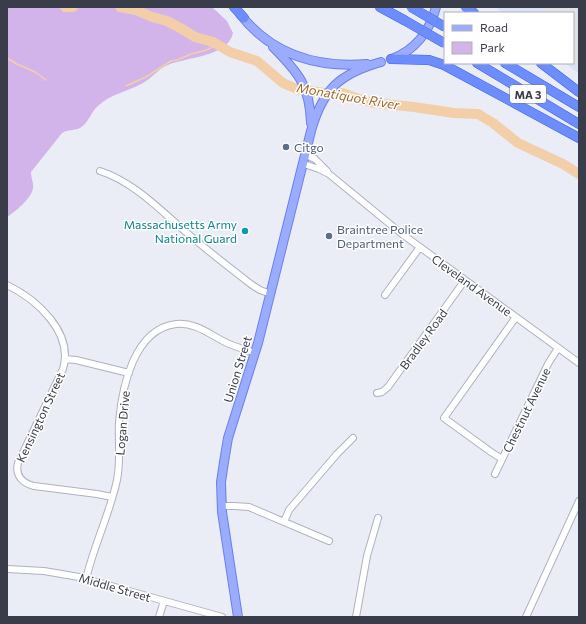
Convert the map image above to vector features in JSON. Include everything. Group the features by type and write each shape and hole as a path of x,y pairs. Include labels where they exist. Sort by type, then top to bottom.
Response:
{"highway":[{"path":"235,7 244,18"},
{"path":"380,7 444,44"},
{"path":"411,7 444,26"},
{"path":"391,59 429,60 444,65 579,138"},
{"name":"MA 3","path":"479,64 579,124"},
{"name":"MA 3","path":"507,64 579,108"},
{"path":"541,64 579,92"}],"main road":[{"path":"244,18 259,34 290,53 313,61 345,65 381,62 407,51 419,40 430,25 436,7"},
{"name":"Union Street","path":"259,34 300,77 310,102 311,131"},
{"name":"Union Street","path":"238,617 222,506 222,473 227,444 255,353 304,164 311,131 320,105 329,91 343,78 356,71 381,62"}],"street":[{"name":"Cleveland Avenue","path":"306,155 315,159 329,174 420,247 579,363"},
{"name":"Cleveland Avenue","path":"304,164 329,174"},
{"path":"100,171 116,177 133,188 252,285 271,294"},
{"path":"384,295 420,247"},
{"name":"Bradley Road","path":"377,393 382,392 388,387 465,280"},
{"name":"Kensington Street","path":"7,285 30,298 47,315 56,327 62,340 65,359 61,373 20,459 18,472 22,480 34,486 112,497"},
{"path":"502,459 444,418 516,318"},
{"name":"Logan Drive","path":"86,578 118,474 120,411 128,373 145,341 159,330 174,324 182,324 197,327 233,345 255,353"},
{"name":"Chestnut Avenue","path":"495,474 551,359 558,348"},
{"path":"65,359 76,360 128,373"},
{"path":"284,522 289,510 337,454 353,438"},
{"path":"526,617 579,501"},
{"path":"222,506 249,508 329,541"},
{"path":"356,617 367,556 378,518"},
{"name":"Middle Street","path":"7,569 44,571 86,578 222,617"},
{"path":"159,617 164,601"}],"shaded area":[{"path":"496,7 579,7 579,74 566,64 574,64 574,12 502,12"},
{"path":"546,7 579,7 579,71 570,64 574,64 574,12 541,12"}],"green space":[{"path":"7,7 212,7 227,21 233,33 230,41 215,52 176,62 164,67 143,83 104,101 96,108 86,123 80,128 62,133 31,172 33,186 30,196 7,217"}],"waterway":[{"name":"Monatiquot River","path":"65,7 73,7"},
{"name":"Monatiquot River","path":"120,7 136,10 152,17 167,21 195,37 213,42 230,52 257,61 283,83 297,89 331,94 342,93 374,103 454,113 478,114 493,123 518,143 563,164 579,174"},
{"path":"126,86 146,77 171,61 207,50 217,44"},
{"path":"7,58 35,72 46,80"}],"place":[{"name":"Citgo","path":"286,147"},
{"name":"Massachusetts Army National Guard","path":"245,231"},
{"name":"Braintree Police Department","path":"329,236"}]}
